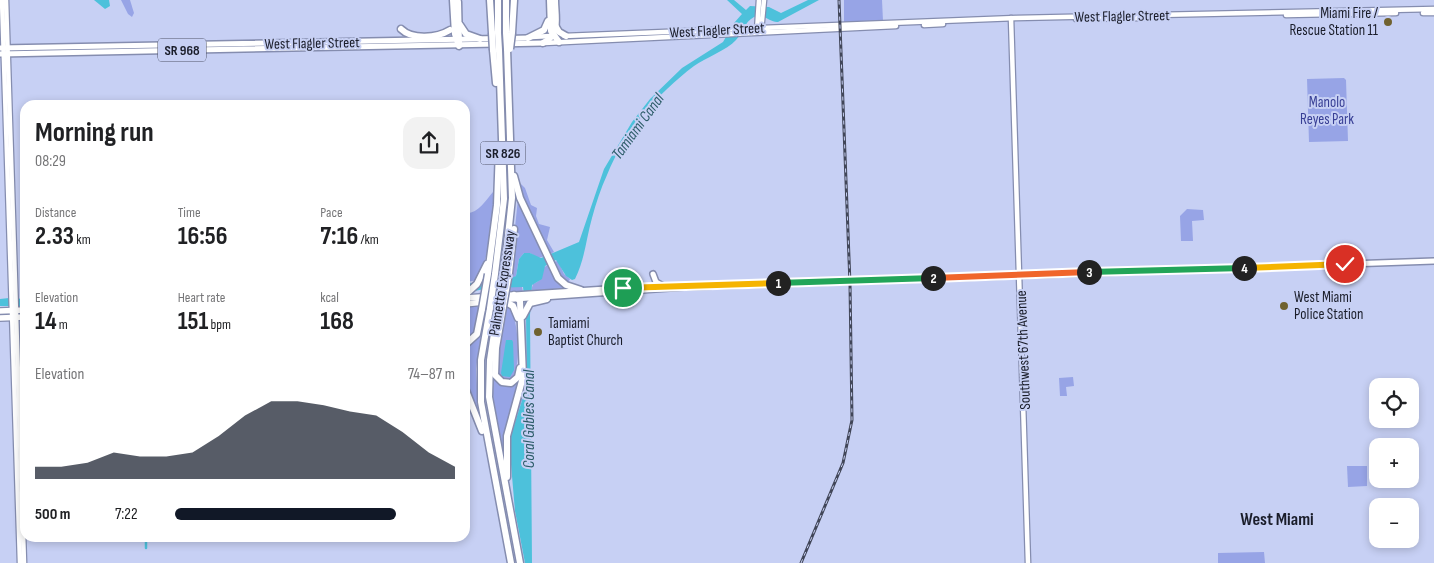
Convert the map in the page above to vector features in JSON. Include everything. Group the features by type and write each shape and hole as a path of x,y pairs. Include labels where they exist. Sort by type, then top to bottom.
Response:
{"highway":[{"path":"453,0 457,21 466,34 480,39"},
{"path":"458,0 458,41"},
{"path":"491,0 495,33"},
{"name":"Palmetto Expressway","path":"498,0 495,33 504,186 501,240 488,275 490,308 480,377 481,402 487,444 511,563"},
{"name":"SR 826","path":"501,305 515,225 512,206 507,58 509,33 506,0"},
{"path":"509,33 515,0"},
{"path":"550,0 553,36 559,42"},
{"path":"543,43 553,36 556,26 554,0"},
{"path":"528,38 545,29 550,12"},
{"path":"429,39 445,35 457,21"},
{"path":"556,26 559,32 567,39"},
{"path":"400,29 413,36 442,34 450,30"},
{"path":"496,50 501,240"},
{"path":"470,340 477,334 488,275 497,205 499,147"},
{"path":"512,170 520,198 560,281 570,287 581,290"},
{"path":"470,295 488,275"},
{"path":"470,300 520,296 522,382 506,445 509,504"},
{"path":"521,325 525,310 532,298 548,299"},
{"path":"470,301 513,306 518,316 520,372 516,380 508,383 499,381 494,372 501,305"},
{"name":"Palmetto Expressway","path":"501,305 490,360 489,390 492,417 520,563"},
{"path":"0,311 14,308 20,309"},
{"path":"0,318 20,317"},
{"path":"470,401 487,444"}],"main road":[{"path":"2,0 16,355 20,563"},
{"path":"4,51 6,0"},
{"path":"759,30 761,2"},
{"name":"West Flagler Street","path":"4,51 89,46 197,47 458,41 553,36 567,39 600,40 759,30 1011,19 1434,11"},
{"path":"760,18 766,24 774,27"},
{"name":"Southwest 67th Avenue","path":"1011,19 1021,274 1028,563"},
{"name":"West Flagler Street","path":"759,30 774,27 864,26"},
{"path":"686,36 692,31"},
{"name":"West Flagler Street","path":"197,47 204,44 429,39 543,43 559,42 575,37 692,31 728,32"},
{"path":"600,40 604,36"},
{"path":"70,52 73,49 89,46"},
{"name":"SR 968","path":"4,51 191,50 197,47"},
{"path":"10,175 12,183 13,297"},
{"path":"532,298 562,291 581,290 601,291 1021,274 1434,261"},
{"path":"653,274 656,282 663,286"},
{"path":"501,305 520,296 532,298 663,286 682,287"},
{"path":"562,291 573,294"},
{"path":"548,299 573,294"},
{"path":"18,460 20,494"},
{"path":"23,542 24,563"}],"green space":[{"path":"121,0 130,0 134,13 132,17 128,14"},
{"path":"844,0 882,0 883,21 844,23"},
{"name":"Manolo Reyes Park","path":"1344,78 1346,80 1348,141 1309,142 1307,79"},
{"path":"518,181 525,188 531,205 537,208 536,216 539,224 550,227 547,240 554,252 548,255 521,197"},
{"path":"495,192 491,238 481,275 485,278 510,275 518,199 546,256 538,258 530,253 524,253 519,259 516,276 513,278 470,282 470,213"},
{"path":"1187,209 1203,210 1204,220 1192,221 1193,241 1181,241 1180,216"},
{"path":"558,261 564,274 570,279 567,285 552,262"},
{"path":"549,264 569,288 531,291 533,284 541,278 543,268"},
{"path":"510,287 522,287 523,292 470,296 490,290 508,290"},
{"path":"477,305 480,309 476,331 470,338 470,306"},
{"path":"510,305 517,332 518,354 512,380 503,381 496,371 505,308"},
{"path":"485,308 476,369 479,418 470,397 470,343"},
{"path":"526,311 527,385 509,441 524,386"},
{"path":"492,373 497,382 521,379 503,460 494,414"},
{"path":"1073,377 1074,386 1066,387 1067,396 1060,396 1059,378"},
{"path":"1347,466 1367,466 1367,486 1348,487"},
{"path":"1264,552 1265,563 1218,563 1218,553"}],"water":[{"path":"94,0 109,0 110,6 105,9"},
{"name":"Coral Gables Canal","path":"727,0 734,0 746,10 750,6 769,7 781,13 808,0 819,0 778,22 760,16 754,17 732,44 694,66 667,89 643,114 614,159 597,201 575,279 572,280 566,276 556,260 545,266 542,279 532,285 530,315 532,563 525,563 515,511 509,441 527,385 526,313 523,287 489,288 470,292 470,283 511,278 516,276 519,259 524,253 530,253 541,258 579,242 604,169 632,122 650,99 682,68 723,42 734,23 742,14"},
{"path":"0,299 20,299 20,306 0,306"},
{"path":"506,340 512,340 513,342 514,370 510,377 502,376 501,373"}],"waterway":[{"path":"146,542 146,548"}],"railway":[{"path":"801,563 843,463 852,420 850,284 839,0"}],"place":[{"name":"Miami Fire / Rescue Station 11","path":"1388,22"},
{"name":"West Miami Police Station","path":"1284,306"},
{"name":"Tamiami Baptist Church","path":"538,332"}],"district":[{"name":"West Miami","path":"1277,519"}],"route":[{"path":"623,288 1345,264"}],"water label":[{"name":"Tamiami Canal","path":"637,126"}]}
